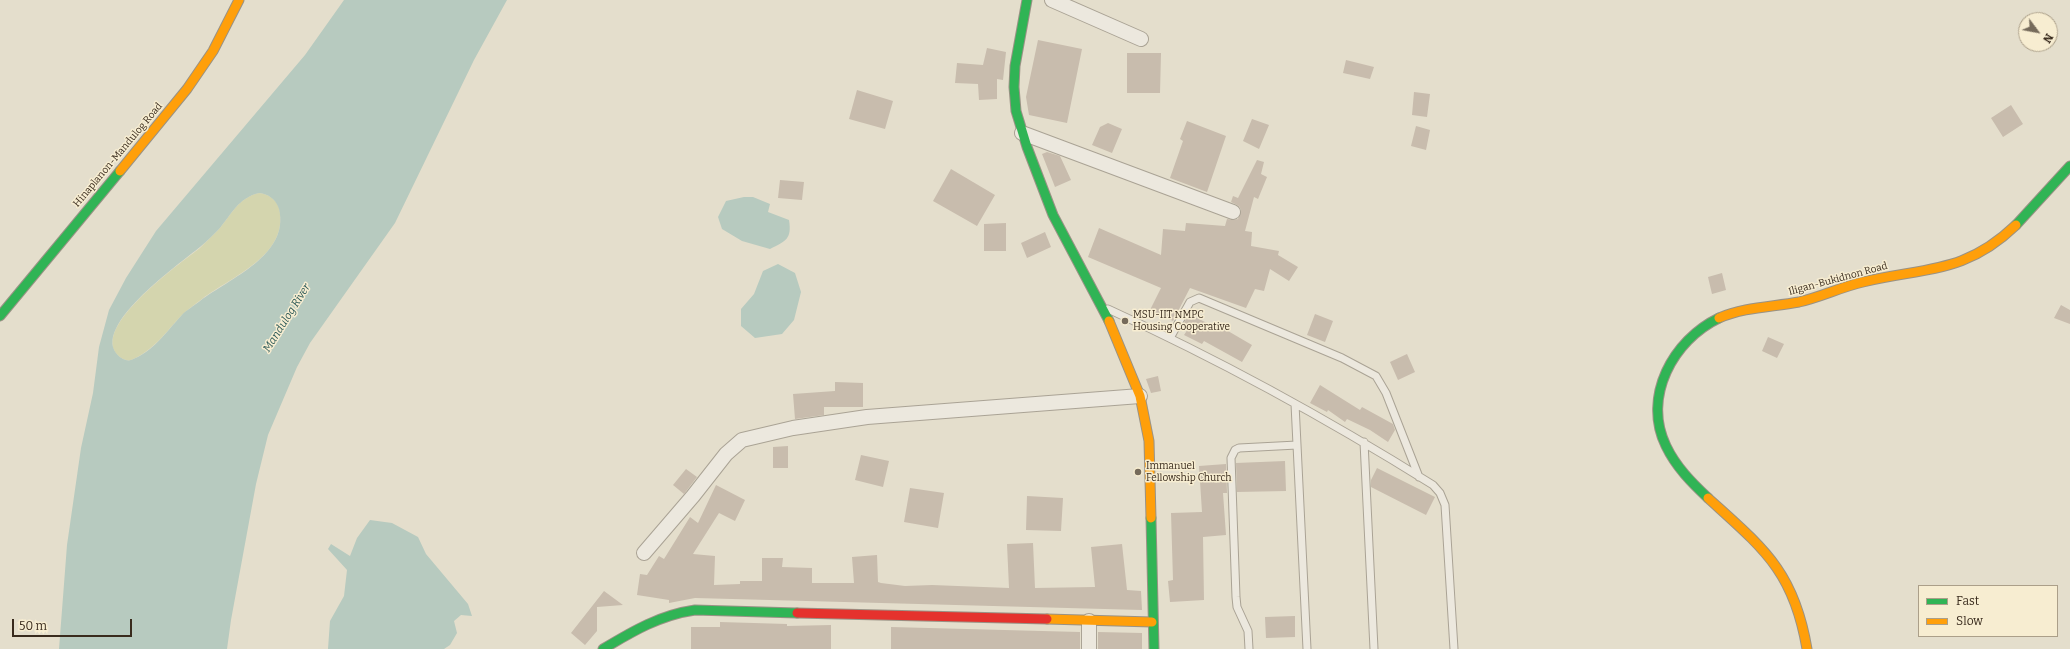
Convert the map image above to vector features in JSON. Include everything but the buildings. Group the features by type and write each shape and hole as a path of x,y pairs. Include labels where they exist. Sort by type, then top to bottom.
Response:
{"street":[{"name":"Hinaplanon-Mandulog Road","path":"0,316 187,89 213,51 239,0"},
{"path":"1027,0 1014,87 1016,111 1022,133 1053,215 1103,307 1140,396 1149,440 1152,622 1154,649"},
{"path":"1052,0 1141,39"},
{"path":"1022,133 1233,212"},
{"name":"Iligan-Bukidnon Road","path":"1807,649 1804,627 1796,600 1785,579 1763,548 1737,523 1704,496 1686,476 1667,448 1660,426 1659,404 1661,385 1669,361 1681,344 1694,331 1717,319 1747,309 1799,302 1862,282 1950,266 1972,258 1988,249 2007,232 2070,166"},
{"path":"644,553 693,496 726,454 742,440 793,428 867,417 1140,396"},
{"path":"603,649 655,619 675,612 695,610 1152,622"},
{"path":"1089,621 1089,649"}],"lane":[{"path":"1170,338 1190,302 1199,298 1342,358 1371,372 1379,379 1386,393 1420,477"},
{"path":"1103,307 1170,338 1295,404 1364,442 1433,485 1440,493 1445,505 1454,649"},
{"path":"1295,404 1307,649"},
{"path":"1364,442 1374,649"},
{"path":"1249,649 1248,631 1237,608 1231,458 1234,450 1239,448 1297,445"}],"green space":[{"path":"259,193 266,194 276,202 279,208 280,224 276,239 267,251 256,262 188,309 159,341 146,352 131,360 123,359 113,348 114,333 124,317 139,299 156,283 200,248 219,229 241,203 252,195"}],"water":[{"name":"Mandulog River","path":"344,0 507,0 474,60 395,223 310,343 297,367 268,435 256,484 227,649 59,649 67,545 81,448 93,393 99,347 109,310 126,278 156,231 305,55","holes":["259,193 274,200 279,209 280,225 276,240 267,252 255,264 212,292 185,312 153,347 131,360 123,359 113,347 114,333 124,316 156,282 212,236 241,203 252,195"]},
{"path":"744,197 753,197 770,204 768,212 789,220 790,231 787,239 770,249 742,241 722,229 718,217 726,201"},
{"path":"778,264 795,273 801,292 794,320 782,334 755,338 741,326 741,309 754,294 763,271"},
{"path":"370,520 392,523 418,537 426,554 468,604 472,616 461,615 454,621 457,633 450,645 444,649 328,649 330,621 344,596 347,570 328,549 331,544 350,556 357,538"}],"traffic: fast":[{"path":"1027,0 1015,66 1014,87 1016,111 1027,147 1053,215 1109,321"},
{"path":"2016,225 2070,166"},
{"path":"0,316 120,171"},
{"path":"1708,498 1685,474 1670,454 1660,427 1658,408 1660,390 1666,372 1676,355 1688,340 1719,318"},
{"path":"1151,518 1154,649"},
{"path":"603,649 636,630 658,620 682,612 695,610 797,613"}],"traffic: slow":[{"path":"120,171 187,89 213,51 239,0"},
{"path":"1719,318 1748,309 1799,302 1863,282 1926,270 1962,261 1997,241 2016,225"},
{"path":"1109,321 1140,396 1149,441 1151,518"},
{"path":"1708,498 1745,532 1773,563 1794,600 1807,649"},
{"path":"1047,619 1152,622"}],"traffic: jam":[{"path":"797,613 1047,619"}],"place":[{"name":"MSU-IIT NMPC Housing Cooperative","path":"1125,321"},
{"name":"Immanuel Fellowship Church","path":"1138,472"}]}
